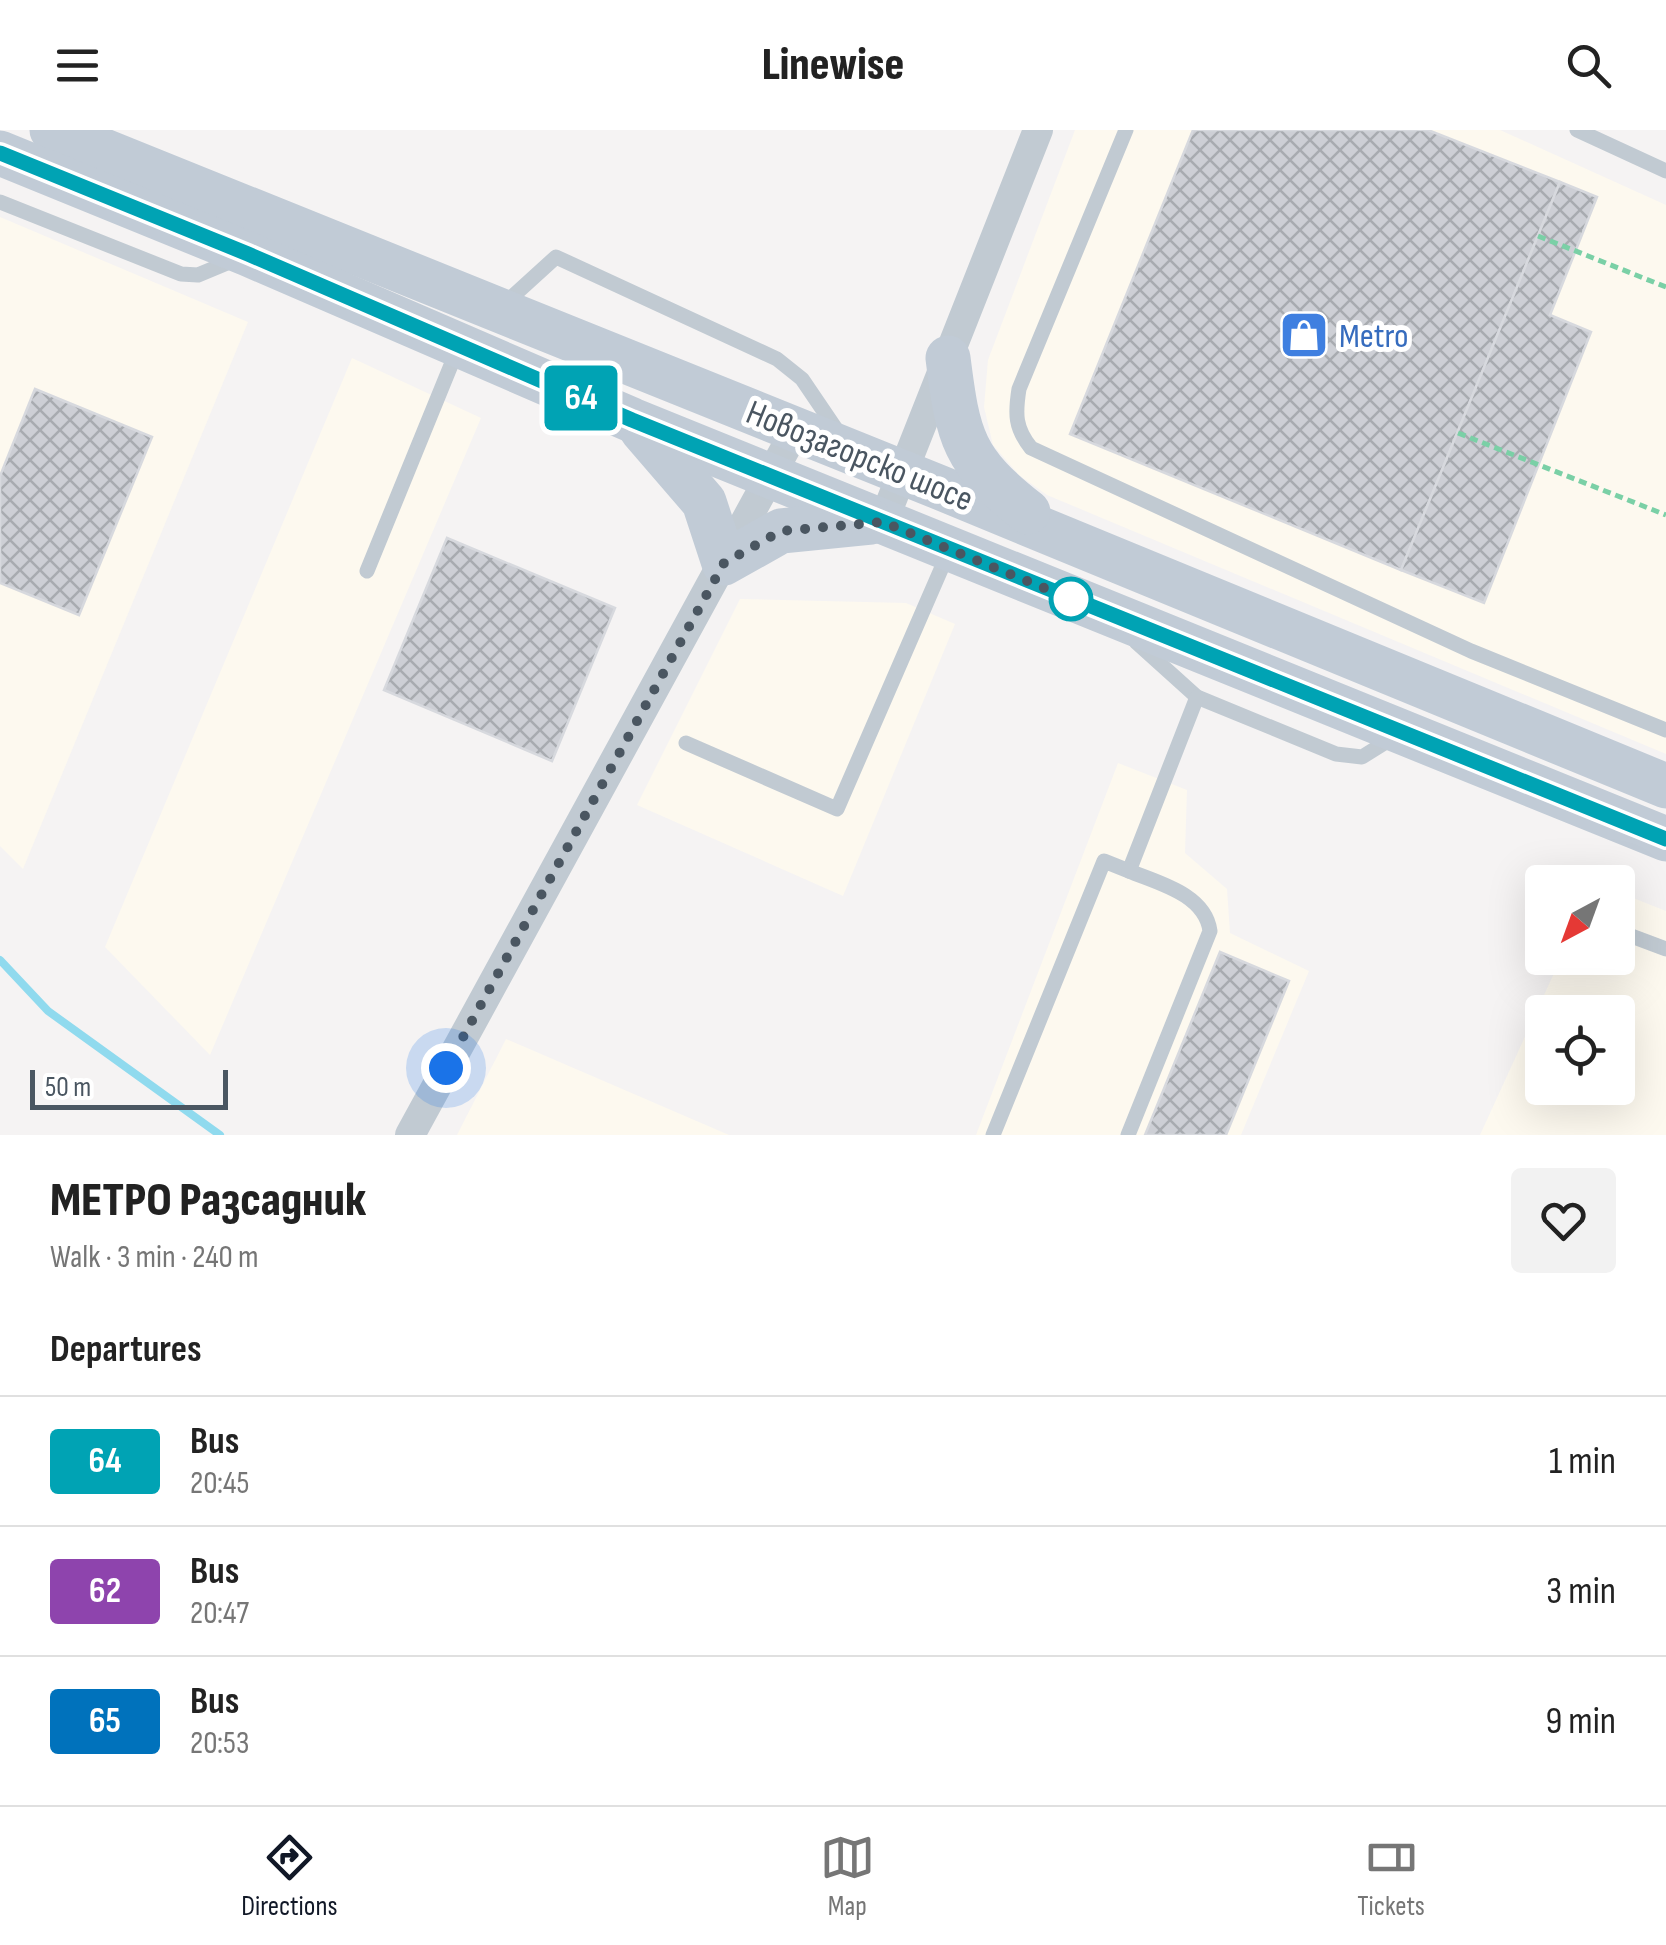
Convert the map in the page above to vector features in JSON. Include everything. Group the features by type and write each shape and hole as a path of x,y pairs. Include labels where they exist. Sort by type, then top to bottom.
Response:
{"main road":[{"name":"Новозагорско шосе","path":"52,130 902,472 1666,786"},
{"name":"Новозагорско шосе","path":"0,153 248,254 632,420 1658,839"},
{"path":"948,358 960,433 970,457 992,482 1057,535"},
{"path":"632,420 669,456 704,502 724,563 781,531 883,522"}],"street":[{"path":"883,522 1038,130"},
{"path":"410,1135 796,429"}],"lane":[{"path":"1126,130 1020,390 1015,412 1019,433 1031,448 1472,652 1666,730"},
{"path":"1577,130 1666,171"},
{"path":"0,202 181,274 198,275 248,254"},
{"path":"498,309 556,257 777,359 802,379 850,451"},
{"path":"367,572 460,345"},
{"path":"686,743 837,809 950,550"},
{"path":"1104,612 1197,697 1350,759 1362,757 1401,732"},
{"path":"1129,871 1197,697"},
{"path":"992,1135 1104,861 1180,892 1202,910 1210,930 1128,1135"},
{"path":"1635,938 1666,950"}],"path":[{"path":"1538,236 1666,288"},
{"path":"1458,433 1666,514"}],"shaded area":[{"path":"1075,130 1500,130 1666,205 1666,754 1047,495 1019,475 993,445 984,407 988,360"},
{"path":"0,217 248,322 23,869 0,846"},
{"path":"352,358 481,418 210,1055 105,947"},
{"path":"740,599 906,603 955,624 843,896 637,805"},
{"path":"1118,763 1187,790 1185,853 1227,889 1230,933 1309,971 1241,1135 976,1135"},
{"path":"1635,899 1666,911 1666,1135 1480,1135 1525,1037 1525,1105 1635,1105 1635,995 1544,995 1553,975 1635,975"},
{"path":"506,1039 729,1135 457,1135"}],"building":[{"name":"Metro","path":"1193,130 1428,130 1560,182 1401,570 1070,434"},
{"path":"1560,182 1597,197 1550,315 1591,332 1484,603 1401,570"},
{"path":"35,389 152,437 79,615 0,583 0,476"},
{"path":"447,538 615,608 552,761 384,690"},
{"path":"1220,952 1289,981 1226,1135 1145,1135"}],"waterway":[{"path":"0,960 48,1011 220,1135"}],"bus line":[{"name":"64","path":"0,153 248,254 632,420 1666,839"}],"place":[{"name":"Metro","path":"1304,335"}],"route":[{"path":"446,1068 724,563 759,539 781,531 883,522 1071,599"}]}
